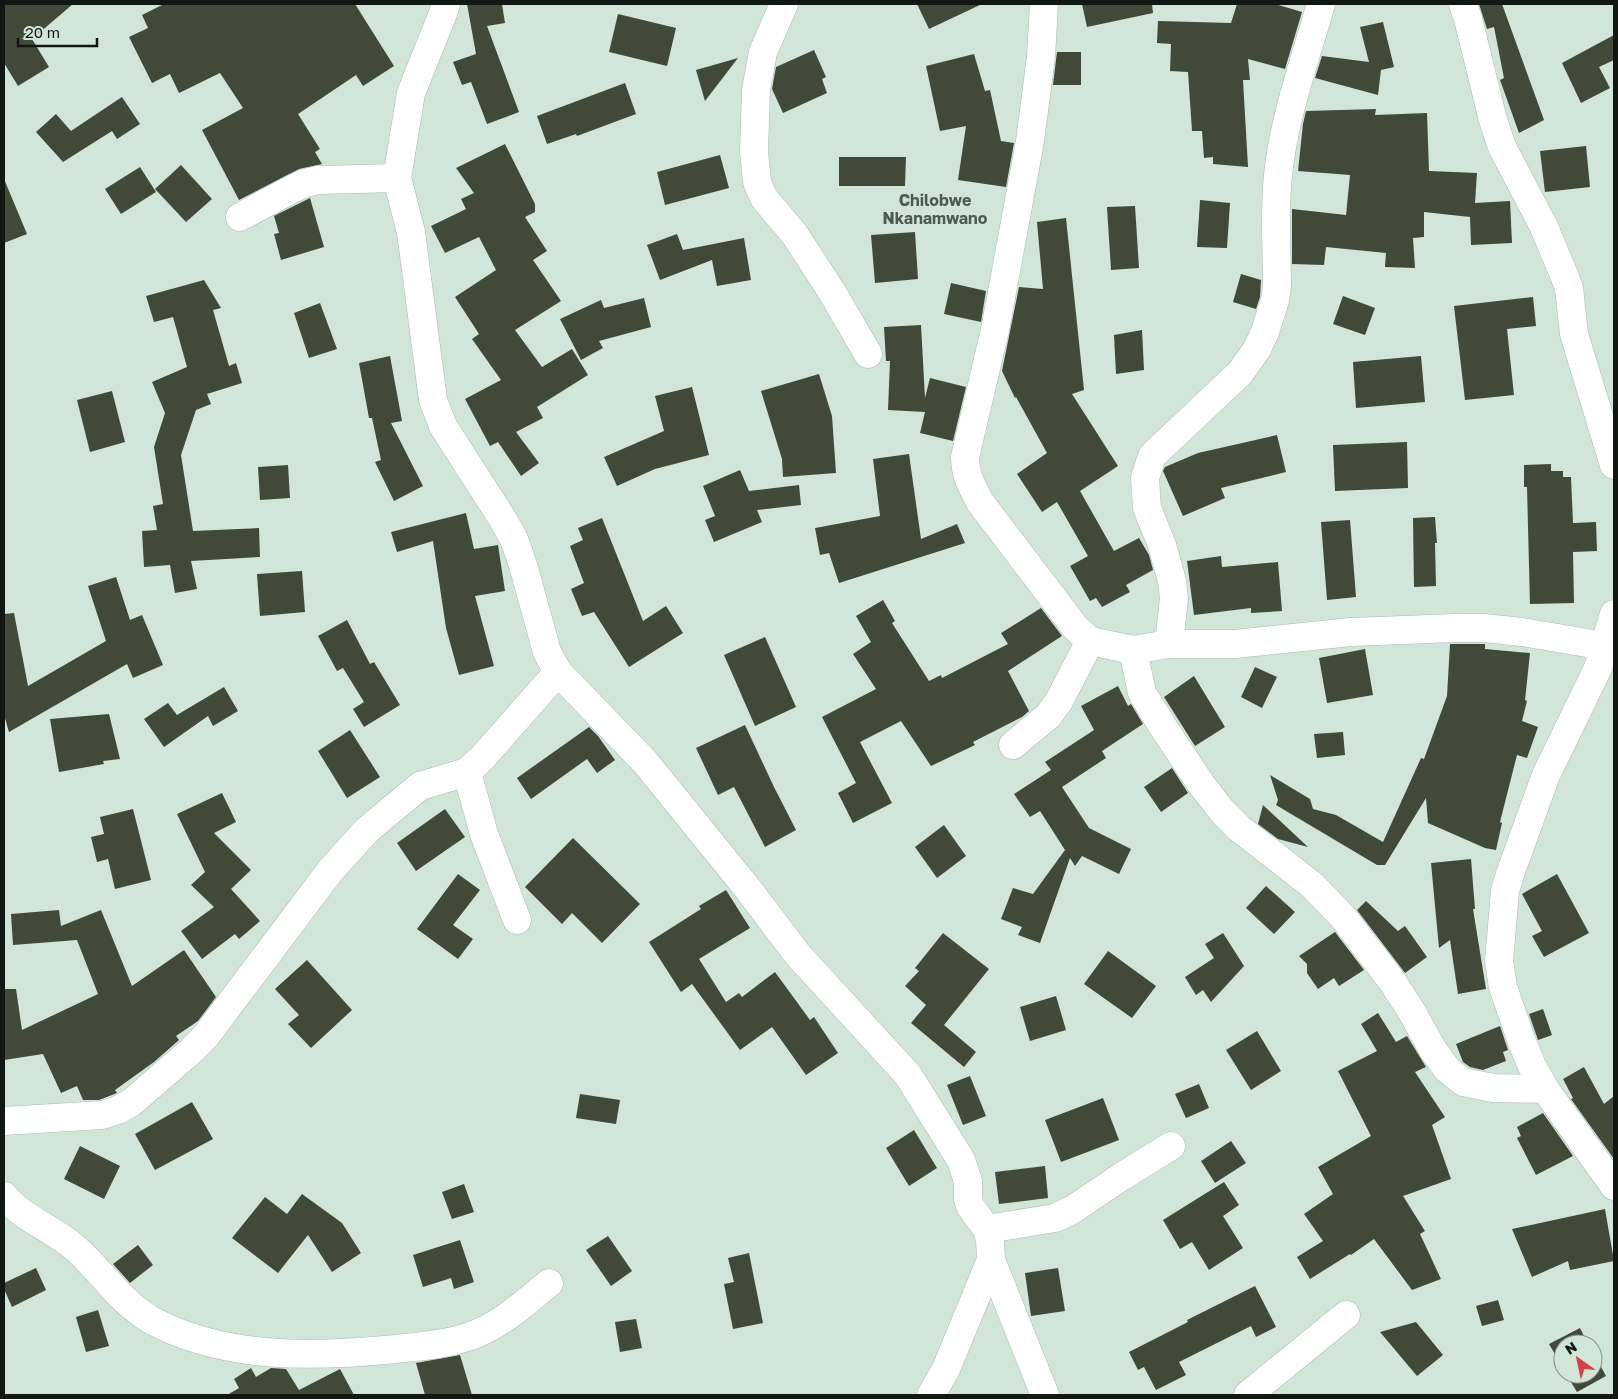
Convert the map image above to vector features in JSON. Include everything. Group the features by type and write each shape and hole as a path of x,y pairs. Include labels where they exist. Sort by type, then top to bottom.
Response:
{"street":[{"path":"446,4 411,92 397,178 411,232 436,412 514,539 547,652 558,672 645,762 748,889 798,955 908,1075 961,1160 968,1181 970,1206 986,1229 990,1240 991,1260 1045,1395"},
{"path":"784,4 763,52 756,90 754,151 757,182 764,198 800,243 832,292 868,354"},
{"path":"1044,4 1041,57 1030,141 995,330 965,457 965,470 980,502 1075,627 1090,640 1133,650 1169,644 1235,644 1351,632 1455,628 1484,628 1522,632 1605,646"},
{"path":"1169,644 1174,598 1172,581 1162,546 1147,508 1145,478 1152,456 1240,373 1257,349 1265,332 1275,300 1277,286 1278,176 1282,144 1321,4"},
{"path":"1463,4 1493,120 1502,147 1544,227 1569,288 1574,334 1614,465"},
{"path":"240,217 305,183 318,180 397,178"},
{"path":"1614,614 1598,668 1546,775 1505,891 1499,961 1503,987 1532,1066 1545,1089 1614,1186"},
{"path":"1013,745 1048,716 1058,702 1090,640"},
{"path":"1133,650 1142,693 1201,784 1222,811 1240,829 1312,885 1338,912 1392,981 1433,1050 1447,1069 1463,1082 1493,1088 1545,1089"},
{"path":"4,1121 102,1115 118,1110 132,1102 205,1037 330,871 368,830 420,786 467,772 483,757 558,672"},
{"path":"467,772 484,834 517,920"},
{"path":"986,1229 1055,1218 1072,1210 1114,1181 1171,1146"},
{"path":"4,1196 29,1218 74,1247 120,1295 151,1320 192,1338 253,1351 331,1354 425,1346 461,1338 477,1334 496,1324 549,1283"},
{"path":"931,1395 946,1369 991,1260"},
{"path":"1248,1395 1346,1315"}],"building":[{"path":"4,4 73,4 32,39 49,67 18,86 4,63"},
{"path":"164,4 355,4 394,66 363,86 356,75 298,114 320,149 315,152 322,164 299,169 239,200 202,130 243,108 220,73 179,93 170,74 152,83 129,37 148,28 142,15"},
{"path":"467,4 502,4 505,23 487,26 519,112 487,124 471,82 462,85 453,62 476,54"},
{"path":"917,4 982,4 929,29"},
{"path":"1082,4 1152,4 1153,13 1087,27"},
{"path":"1237,4 1275,4 1302,12 1285,69 1248,59 1250,80 1243,80 1248,167 1213,164 1213,157 1204,158 1202,131 1192,131 1188,72 1170,71 1171,44 1157,43 1158,21 1231,23"},
{"path":"1479,4 1502,4 1544,120 1519,133 1500,80 1504,78 1494,27 1487,29"},
{"path":"618,14 676,28 667,66 609,52"},
{"path":"1383,22 1394,67 1381,70 1378,95 1315,78 1322,56 1369,62 1360,27"},
{"path":"1614,35 1614,60 1599,67 1610,88 1581,103 1562,63"},
{"path":"814,50 826,77 822,79 827,93 783,113 772,89 776,67"},
{"path":"1057,52 1081,52 1081,85 1053,85"},
{"path":"974,54 985,91 990,90 1001,141 1014,143 1006,187 958,180 966,126 940,131 926,66"},
{"path":"738,58 705,101 696,70"},
{"path":"625,83 636,114 577,136 576,134 547,144 537,116"},
{"path":"122,97 140,124 117,139 112,131 63,162 36,132 56,114 71,131"},
{"path":"1376,109 1375,115 1427,113 1429,171 1477,173 1475,203 1510,201 1512,243 1471,245 1470,217 1424,212 1424,237 1413,238 1415,268 1385,267 1386,253 1326,247 1324,265 1292,264 1292,209 1346,215 1350,175 1298,171 1306,111"},
{"path":"505,144 535,204 535,212 525,217 547,251 533,260 561,301 515,330 542,367 572,349 588,375 537,407 543,418 516,432 539,463 521,476 498,442 490,446 465,399 501,380 472,339 479,334 455,297 496,270 479,237 445,253 431,226 466,209 461,199 474,193 456,168"},
{"path":"1586,146 1590,187 1545,192 1540,151"},
{"path":"720,155 729,188 665,205 657,172"},
{"path":"839,157 906,157 905,186 839,186"},
{"path":"181,165 212,199 186,222 155,189"},
{"path":"140,167 156,192 121,214 105,189"},
{"path":"4,179 27,234 4,243"},
{"path":"310,198 324,247 281,260 274,234 279,233 274,216"},
{"path":"1200,200 1230,203 1227,248 1197,247"},
{"path":"1135,206 1139,268 1111,270 1107,207"},
{"path":"1066,218 1084,390 1072,394 1118,466 1080,491 1114,551 1139,538 1149,555 1153,570 1126,585 1130,592 1102,607 1096,598 1090,601 1070,566 1088,556 1057,502 1042,512 1017,474 1047,453 1015,398 1002,371 1019,287 1043,289 1037,222"},
{"path":"915,232 918,279 875,283 871,235"},
{"path":"677,234 683,250 744,238 751,280 717,286 712,260 660,280 647,245"},
{"path":"1241,274 1261,280 1260,297 1256,309 1233,302"},
{"path":"204,280 221,308 213,310 229,366 236,363 242,383 207,394 211,404 196,410 181,455 193,531 259,528 260,557 191,561 197,589 175,593 170,565 144,567 142,531 157,530 153,506 163,504 154,447 165,413 152,382 187,367 173,317 154,322 146,296"},
{"path":"951,283 986,291 981,322 944,314"},
{"path":"1343,296 1375,308 1365,335 1333,324"},
{"path":"1533,297 1536,326 1507,329 1514,395 1465,400 1454,306"},
{"path":"644,298 651,327 599,341 603,348 581,360 560,319 601,300 604,308"},
{"path":"320,303 337,349 309,358 294,313"},
{"path":"921,325 925,398 930,378 966,387 953,441 920,433 925,412 888,410 890,361 886,361 884,327"},
{"path":"1142,330 1144,370 1116,374 1114,335"},
{"path":"390,356 402,421 391,423 423,486 394,501 375,462 381,460 372,418 369,418 359,363"},
{"path":"1421,356 1425,402 1356,408 1353,362"},
{"path":"819,374 832,416 836,473 783,477 782,459 761,391"},
{"path":"692,387 709,455 655,469 617,486 604,457 664,431 655,396"},
{"path":"112,391 125,442 90,452 77,400"},
{"path":"1277,435 1286,472 1221,488 1225,498 1183,516 1163,471 1165,467 1198,453"},
{"path":"1407,442 1408,488 1335,491 1333,445"},
{"path":"909,454 921,539 957,524 965,543 839,583 829,553 820,555 815,528 880,516 873,459"},
{"path":"1551,464 1551,471 1563,471 1563,477 1571,477 1573,523 1596,522 1597,551 1573,552 1574,603 1530,604 1527,487 1524,487 1524,465"},
{"path":"288,465 290,498 260,500 258,467"},
{"path":"740,470 749,491 799,485 801,505 757,510 762,522 714,542 705,520 715,516 703,486"},
{"path":"466,513 474,549 498,545 505,591 475,596 494,666 459,675 446,628 433,541 397,552 391,532"},
{"path":"1435,517 1437,543 1435,543 1436,586 1414,587 1413,518"},
{"path":"602,518 643,621 666,606 683,633 629,667 594,612 582,616 571,589 584,583 570,546 583,540 578,528"},
{"path":"1350,520 1356,597 1327,600 1321,522"},
{"path":"1221,556 1222,567 1278,562 1282,611 1251,613 1251,608 1194,615 1187,561"},
{"path":"302,571 305,612 260,616 257,574"},
{"path":"116,577 130,620 142,615 163,665 133,678 127,664 9,732 4,715 4,614 14,613 28,686 106,641 88,586"},
{"path":"883,600 895,621 892,623 929,681 941,675 942,678 1008,644 1001,633 1041,608 1062,636 1008,671 1029,711 1022,717 973,742 975,745 931,766 901,721 860,742 892,803 853,823 838,793 856,783 822,717 876,689 853,654 871,642 856,616"},
{"path":"347,620 370,664 374,662 400,705 364,727 353,709 364,702 343,668 337,671 318,636"},
{"path":"765,637 796,707 755,726 724,655"},
{"path":"1450,644 1485,644 1485,649 1530,653 1525,700 1527,701 1522,721 1538,727 1527,758 1517,755 1500,822 1502,823 1496,850 1485,848 1428,823 1426,798 1385,865 1377,865 1276,805 1278,800 1270,775 1310,799 1313,809 1336,815 1383,842 1421,758 1424,759 1447,696"},
{"path":"1365,649 1373,695 1327,703 1319,658"},
{"path":"1255,667 1277,677 1262,708 1241,697"},
{"path":"1194,676 1225,727 1195,746 1164,697"},
{"path":"1118,686 1128,706 1131,704 1143,724 1102,751 1106,758 1062,787 1089,828 1131,849 1119,874 1082,856 1075,866 1070,858 1040,943 1018,935 1022,927 1001,919 1013,888 1033,894 1065,850 1040,811 1030,817 1014,794 1051,770 1045,762 1094,730 1081,706"},
{"path":"224,687 238,711 213,726 208,716 164,747 144,719 168,703 177,715"},
{"path":"109,714 120,759 103,761 104,764 59,772 50,719"},
{"path":"745,725 796,830 765,847 734,787 718,795 696,748"},
{"path":"589,727 615,760 597,773 587,759 531,799 517,778"},
{"path":"350,730 380,777 347,798 318,751"},
{"path":"1343,732 1345,755 1317,758 1314,734"},
{"path":"1172,768 1188,793 1161,812 1144,787"},
{"path":"222,793 236,822 214,833 251,870 231,889 260,921 239,939 235,934 202,959 181,931 214,907 191,885 205,872 177,814"},
{"path":"1263,805 1308,847 1278,839 1258,824"},
{"path":"133,809 151,880 115,889 108,859 97,862 91,837 104,834 100,817"},
{"path":"445,809 465,837 416,871 397,843"},
{"path":"944,825 966,856 937,878 915,847"},
{"path":"573,838 640,904 602,943 572,913 562,924 525,887"},
{"path":"1471,859 1475,909 1473,909 1486,989 1458,994 1450,940 1439,948 1431,863"},
{"path":"458,874 480,890 453,925 473,939 458,959 417,929"},
{"path":"1557,874 1589,933 1544,957 1532,936 1542,931 1522,894"},
{"path":"1266,886 1295,912 1274,934 1246,908"},
{"path":"726,890 750,928 699,959 726,1002 739,993 742,997 775,972 810,1020 814,1017 838,1053 806,1075 772,1027 740,1050 692,984 681,992 649,942 701,909 699,906"},
{"path":"1366,901 1398,931 1405,926 1427,957 1405,973 1357,910"},
{"path":"59,910 61,926 101,910 132,986 184,950 216,997 198,1021 176,1036 179,1040 154,1062 115,1090 117,1093 99,1100 83,1100 77,1086 61,1093 43,1054 4,1060 4,989 16,989 22,1030 98,994 77,940 13,945 11,914"},
{"path":"1335,932 1364,970 1339,986 1334,978 1318,989 1307,973 1307,964 1299,956"},
{"path":"943,933 989,969 944,1025 976,1052 964,1067 911,1023 926,1005 905,986 919,971 915,968"},
{"path":"1223,933 1244,966 1211,1002 1203,990 1196,995 1185,977 1214,958 1205,944"},
{"path":"1108,951 1156,986 1132,1018 1084,984"},
{"path":"307,960 352,1010 311,1048 288,1024 299,1015 275,989"},
{"path":"1056,996 1066,1030 1030,1041 1020,1007"},
{"path":"1543,1009 1552,1035 1538,1040 1529,1014"},
{"path":"1378,1013 1396,1042 1407,1036 1426,1067 1415,1072 1445,1117 1432,1125 1451,1179 1403,1196 1425,1231 1420,1234 1441,1279 1412,1290 1374,1239 1310,1279 1297,1257 1323,1241 1304,1214 1333,1194 1318,1167 1371,1136 1338,1071 1377,1051 1361,1024"},
{"path":"1500,1026 1508,1050 1503,1052 1506,1061 1483,1070 1470,1067 1463,1062 1456,1044"},
{"path":"1257,1031 1281,1071 1251,1090 1226,1050"},
{"path":"1584,1067 1604,1104 1614,1096 1614,1159 1571,1099 1573,1098 1563,1079"},
{"path":"970,1076 986,1116 963,1125 947,1085"},
{"path":"1199,1084 1209,1108 1186,1118 1175,1094"},
{"path":"580,1094 620,1100 616,1124 576,1118"},
{"path":"1103,1098 1119,1140 1061,1162 1045,1120"},
{"path":"192,1102 213,1139 155,1170 135,1134"},
{"path":"1543,1113 1573,1156 1536,1175 1517,1138 1521,1136 1517,1127"},
{"path":"914,1130 937,1168 909,1186 886,1148"},
{"path":"1231,1141 1246,1163 1215,1183 1201,1161"},
{"path":"80,1146 120,1166 104,1199 64,1179"},
{"path":"1045,1166 1048,1198 999,1204 995,1172"},
{"path":"1224,1182 1239,1205 1223,1216 1243,1248 1209,1270 1192,1242 1180,1249 1163,1220"},
{"path":"464,1184 474,1212 452,1219 442,1192"},
{"path":"302,1194 342,1223 361,1253 332,1272 308,1235 278,1273 232,1238 265,1197 287,1214"},
{"path":"1605,1209 1614,1261 1570,1270 1568,1261 1532,1277 1512,1229"},
{"path":"608,1236 632,1271 611,1286 586,1250"},
{"path":"460,1240 474,1282 454,1289 451,1278 423,1287 413,1255"},
{"path":"138,1245 153,1265 130,1283 113,1264"},
{"path":"749,1253 763,1323 733,1329 724,1284 734,1282 728,1258"},
{"path":"36,1268 46,1290 12,1307 4,1289 4,1283"},
{"path":"1058,1268 1065,1311 1031,1316 1025,1273"},
{"path":"1255,1286 1276,1327 1256,1337 1251,1326 1179,1362 1186,1375 1156,1390 1144,1367 1138,1370 1129,1352"},
{"path":"1498,1300 1504,1320 1482,1326 1476,1306"},
{"path":"98,1310 109,1346 86,1352 76,1317"},
{"path":"636,1319 642,1348 620,1352 615,1322"},
{"path":"1416,1322 1443,1355 1417,1376 1380,1332"},
{"path":"1580,1328 1583,1334 1568,1334"},
{"path":"1553,1342 1553,1351 1549,1344"},
{"path":"460,1355 472,1395 425,1395 416,1363"},
{"path":"251,1368 256,1377 271,1368 286,1369 299,1390 340,1369 354,1395 227,1395 239,1388 234,1379"},
{"path":"1572,1384 1592,1384 1577,1392"}],"district":[{"name":"Chilobwe Nkanamwano","path":"935,209"}]}
